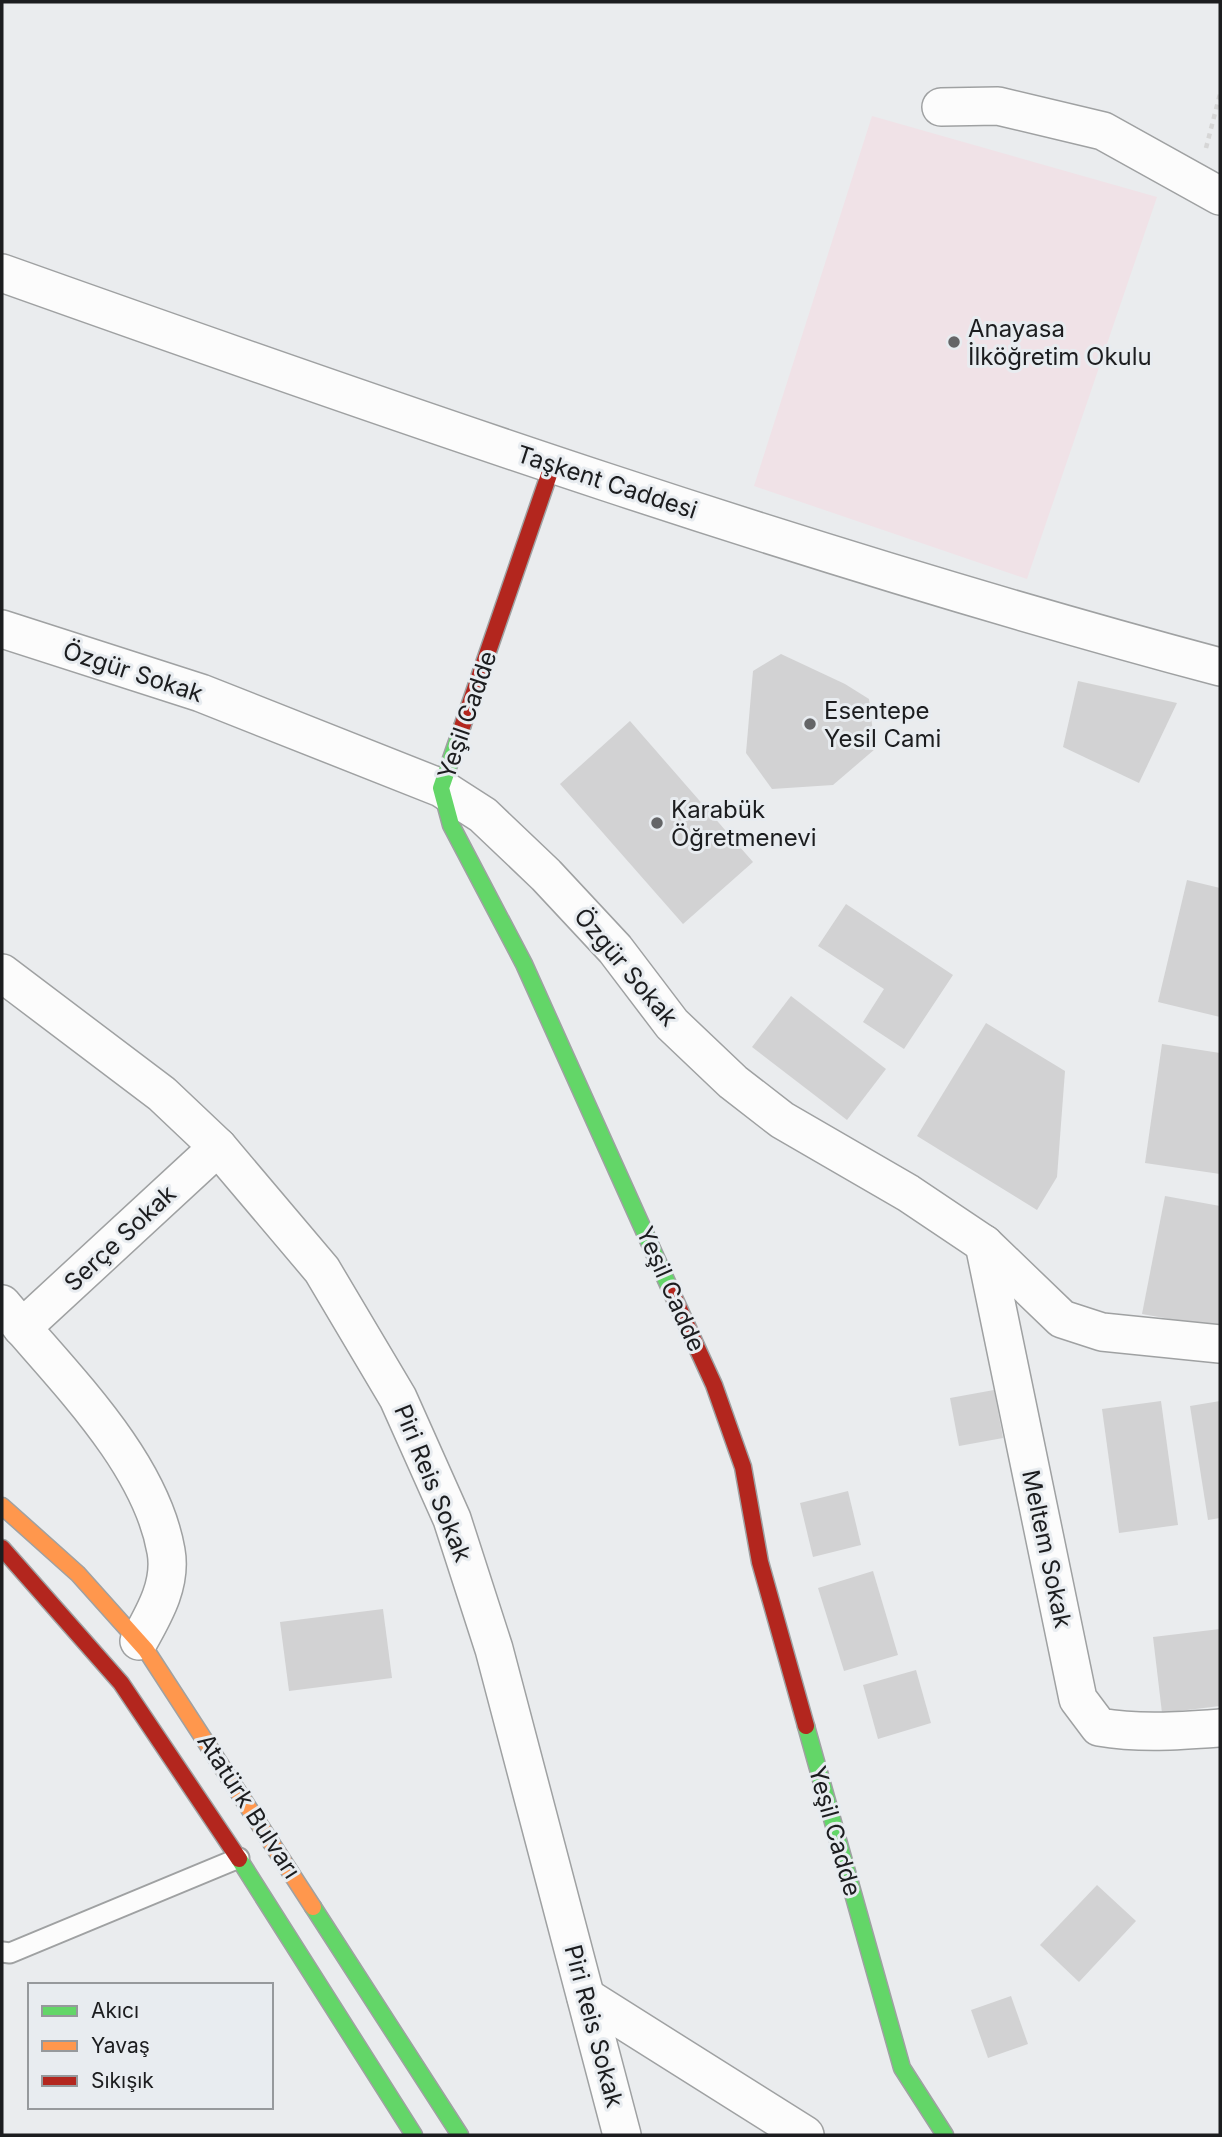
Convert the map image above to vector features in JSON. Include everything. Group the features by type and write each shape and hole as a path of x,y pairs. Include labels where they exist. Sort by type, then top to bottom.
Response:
{"street":[{"path":"941,107 998,106 1103,131 1208,189"},
{"name":"Taşkent Caddesi","path":"2,274 552,466 1101,635 1220,667"},
{"name":"Yeşil Cadde","path":"552,466 441,788 451,825 524,964 714,1385 743,1466 760,1562 902,2068 945,2135"},
{"name":"Özgür Sokak","path":"2,629 201,693 441,788 483,815 546,875 615,949 672,1024 733,1082 782,1120 908,1193 984,1244 1062,1319 1102,1332 1220,1345"},
{"name":"Piri Reis Sokak","path":"2,974 162,1094 218,1147 322,1270 398,1398 452,1519 494,1649 622,2135"},
{"name":"Serçe Sokak","path":"12,1316 218,1147"},
{"name":"Meltem Sokak","path":"984,1244 1078,1699 1099,1727 1152,1732 1220,1728"},
{"path":"12,1316 108,1431 150,1498 167,1553 161,1602 139,1641"},
{"name":"Atatürk Bulvarı","path":"2,1506 46,1542 115,1611 139,1641 268,1835 460,2135"},
{"name":"Atatürk Bulvarı","path":"2,1548 121,1683 239,1858 414,2135"},
{"path":"586,1997 805,2135"}],"lane":[{"path":"2,1952 10,1953 23,1948 239,1858"}],"path":[{"path":"1208,189 1220,94"}],"shaded area":[{"name":"Anayasa İlköğretim Okulu","path":"872,116 1157,197 1027,579 754,486"}],"building":[{"name":"Esentepe Yesil Cami","path":"781,654 845,684 869,699 875,749 833,785 772,789 746,753 753,671"},
{"path":"1078,681 1177,703 1139,783 1063,747"},
{"name":"Karabük Öğretmenevi","path":"630,721 753,862 683,924 560,784"},
{"path":"1187,880 1220,888 1220,1017 1158,1002"},
{"path":"846,904 953,975 904,1049 863,1022 884,989 818,946"},
{"path":"791,996 886,1069 847,1120 752,1047"},
{"path":"986,1023 1065,1071 1057,1177 1037,1210 917,1136"},
{"path":"1162,1044 1220,1053 1220,1174 1145,1163"},
{"path":"1165,1196 1220,1206 1220,1328 1142,1314"},
{"path":"994,1390 1003,1438 959,1446 950,1398"},
{"path":"1161,1401 1178,1525 1119,1533 1102,1409"},
{"path":"1220,1401 1220,1518 1208,1520 1190,1406"},
{"path":"848,1491 861,1545 813,1557 800,1503"},
{"path":"873,1571 898,1655 844,1671 818,1588"},
{"path":"383,1609 392,1678 289,1691 280,1622"},
{"path":"1220,1629 1220,1706 1162,1713 1153,1637"},
{"path":"916,1670 931,1723 878,1739 863,1685"},
{"path":"1097,1885 1136,1921 1079,1982 1040,1945"},
{"path":"1011,1996 1028,2044 988,2058 971,2010"}],"traffic: fast":[{"path":"462,727 441,788 451,825 524,964 671,1291"},
{"path":"806,1726 902,2068 945,2135"},
{"path":"239,1859 414,2135"},
{"path":"313,1907 460,2135"}],"traffic: slow":[{"path":"2,1506 78,1574 146,1650 313,1907"}],"traffic: jam":[{"path":"462,727 552,466"},
{"path":"671,1291 714,1385 743,1467 760,1562 806,1726"},
{"path":"2,1548 121,1683 239,1859"}],"place":[{"name":"Anayasa İlköğretim Okulu","path":"954,342"},
{"name":"Esentepe Yesil Cami","path":"810,724"},
{"name":"Karabük Öğretmenevi","path":"657,823"}]}
